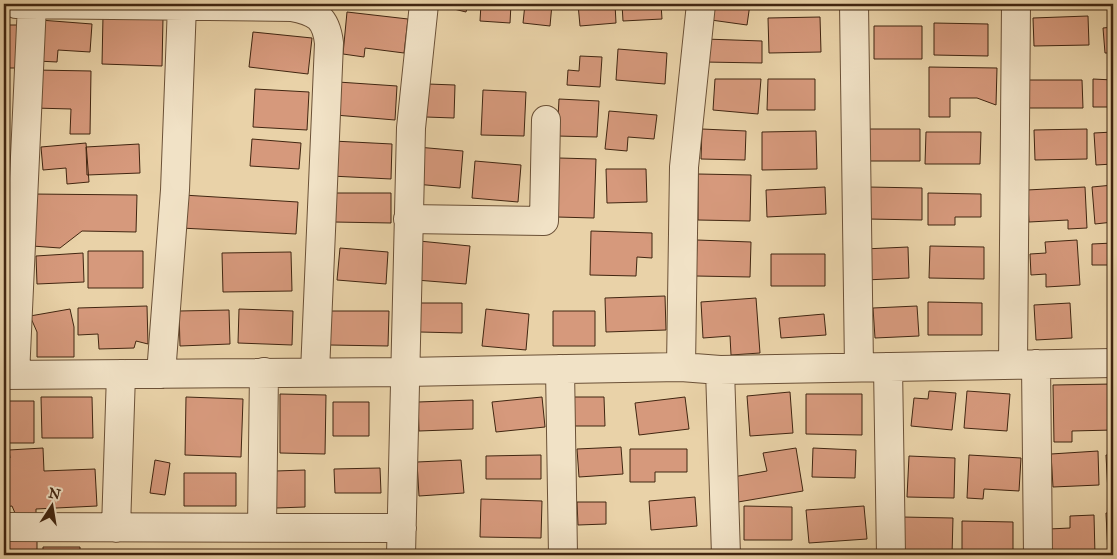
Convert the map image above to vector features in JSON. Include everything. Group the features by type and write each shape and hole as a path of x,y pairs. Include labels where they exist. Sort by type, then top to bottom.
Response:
{"street":[{"path":"16,4 292,6 308,10 319,17 328,30 330,43 315,372"},
{"path":"32,4 9,375 404,372 681,367 720,370 1113,363"},
{"path":"401,555 411,128 424,4"},
{"path":"681,367 684,167 701,4"},
{"path":"854,4 858,368"},
{"path":"1016,4 1025,365 1038,555"},
{"path":"161,374 175,190 182,5"},
{"path":"408,219 544,221 546,120"},
{"path":"888,367 891,555"},
{"path":"560,369 563,555"},
{"path":"720,370 726,555"},
{"path":"262,528 264,372"},
{"path":"116,528 121,374"},
{"path":"4,527 402,528"}],"building":[{"path":"443,4 468,4 466,12 442,6"},
{"path":"481,4 511,4 510,23 480,21"},
{"path":"525,4 552,4 550,26 523,23"},
{"path":"578,4 615,4 616,23 580,26"},
{"path":"622,4 661,4 662,19 623,21"},
{"path":"713,4 750,4 747,25 711,20"},
{"path":"347,12 408,19 404,53 365,48 364,57 343,54"},
{"path":"103,16 163,18 162,66 102,64"},
{"path":"1088,16 1089,45 1034,46 1033,18"},
{"path":"820,17 821,52 769,53 768,18"},
{"path":"40,20 92,24 90,52 58,50 57,62 37,61"},
{"path":"934,23 988,24 988,56 934,55"},
{"path":"4,25 18,25 18,68 4,68"},
{"path":"874,26 922,26 922,59 874,59"},
{"path":"1113,27 1113,53 1105,53 1103,28"},
{"path":"253,32 312,38 308,74 249,67"},
{"path":"705,39 762,41 762,63 704,62"},
{"path":"618,49 667,53 665,84 616,80"},
{"path":"580,56 602,57 600,87 567,85 568,70 579,71"},
{"path":"929,67 997,68 996,105 977,98 950,98 950,117 929,117"},
{"path":"35,70 91,71 90,134 70,134 71,109 34,108"},
{"path":"715,79 761,79 758,114 713,110"},
{"path":"768,79 815,79 815,110 767,110"},
{"path":"1093,79 1113,80 1113,107 1093,107"},
{"path":"1023,80 1082,80 1083,108 1023,108"},
{"path":"338,82 397,86 395,120 335,115"},
{"path":"428,84 455,85 454,118 426,117"},
{"path":"255,89 309,92 307,130 253,127"},
{"path":"483,90 526,92 524,136 481,135"},
{"path":"559,99 599,101 597,137 557,136"},
{"path":"609,111 657,115 654,139 628,137 627,151 605,149"},
{"path":"702,129 746,131 745,160 701,159"},
{"path":"865,129 920,129 920,161 865,161"},
{"path":"1087,129 1087,159 1035,160 1034,130"},
{"path":"816,131 817,169 762,170 762,132"},
{"path":"926,132 981,132 980,164 925,164"},
{"path":"1113,132 1113,164 1096,165 1094,133"},
{"path":"252,139 301,143 299,169 250,166"},
{"path":"333,141 392,144 391,179 331,176"},
{"path":"86,143 89,182 67,184 66,168 43,170 41,147"},
{"path":"139,144 140,173 87,175 86,147"},
{"path":"417,147 463,151 460,188 415,184"},
{"path":"559,158 596,159 594,218 557,217"},
{"path":"475,161 521,165 518,202 472,198"},
{"path":"606,169 646,169 647,202 607,203"},
{"path":"698,174 751,175 750,221 698,220"},
{"path":"1113,185 1113,222 1095,224 1092,187"},
{"path":"825,187 826,214 767,217 766,190"},
{"path":"868,187 922,188 922,220 868,219"},
{"path":"1085,187 1087,228 1068,229 1068,220 1029,222 1027,190"},
{"path":"334,193 391,193 391,223 334,222"},
{"path":"928,193 981,194 981,217 955,217 955,225 928,225"},
{"path":"32,194 137,195 136,232 82,231 60,248 32,246"},
{"path":"183,195 298,202 296,234 181,228"},
{"path":"591,231 652,233 652,258 637,257 636,276 590,275"},
{"path":"697,240 751,242 750,277 696,276"},
{"path":"1077,240 1080,285 1046,287 1046,274 1031,275 1030,254 1046,253 1045,242"},
{"path":"419,241 470,246 466,284 416,280"},
{"path":"1113,243 1113,265 1092,265 1092,244"},
{"path":"930,246 984,247 984,279 929,278"},
{"path":"908,247 909,278 865,280 864,249"},
{"path":"340,248 388,252 386,284 337,280"},
{"path":"88,251 143,251 143,288 88,288"},
{"path":"291,252 292,291 223,292 222,253"},
{"path":"83,253 84,282 37,284 36,256"},
{"path":"771,254 825,254 825,286 771,286"},
{"path":"665,296 666,330 606,332 605,298"},
{"path":"756,298 760,353 731,355 730,336 703,338 701,302"},
{"path":"928,302 982,303 982,335 928,335"},
{"path":"420,303 462,303 462,333 420,332"},
{"path":"1070,303 1072,338 1036,340 1034,305"},
{"path":"147,306 148,344 136,341 134,348 99,349 98,334 78,335 78,308"},
{"path":"917,306 919,336 875,338 873,308"},
{"path":"70,309 74,327 74,357 37,357 37,332 30,316"},
{"path":"239,309 293,311 292,345 238,343"},
{"path":"486,309 529,314 526,350 482,346"},
{"path":"229,310 230,344 180,346 179,311"},
{"path":"331,311 389,311 388,346 330,345"},
{"path":"553,311 595,311 595,346 553,346"},
{"path":"824,314 826,335 781,338 779,318"},
{"path":"1113,384 1113,430 1072,431 1072,442 1054,442 1053,385"},
{"path":"929,391 956,393 952,430 911,426 914,398 928,399"},
{"path":"967,391 1010,394 1007,431 964,428"},
{"path":"790,392 793,433 750,436 747,396"},
{"path":"280,394 326,395 325,454 280,453"},
{"path":"806,394 862,394 862,435 806,434"},
{"path":"41,397 92,397 93,438 42,438"},
{"path":"186,397 243,399 241,457 185,455"},
{"path":"542,397 545,427 496,432 492,402"},
{"path":"573,397 604,397 605,426 573,426"},
{"path":"685,397 689,429 639,435 635,403"},
{"path":"473,400 473,429 419,431 418,402"},
{"path":"4,401 34,401 34,443 4,443"},
{"path":"333,402 369,402 369,436 333,436"},
{"path":"621,447 623,474 579,477 577,449"},
{"path":"43,448 44,471 95,469 97,506 36,509 36,519 18,520 12,506 4,507 4,459 10,458 9,450"},
{"path":"796,448 803,491 738,502 733,477 767,471 763,453"},
{"path":"813,448 856,450 855,478 812,477"},
{"path":"630,449 687,449 687,472 655,472 655,482 630,482"},
{"path":"1098,451 1099,485 1053,487 1051,454"},
{"path":"541,455 541,479 486,479 486,456"},
{"path":"969,455 1021,458 1019,491 984,489 983,499 967,498"},
{"path":"1106,455 1113,455 1113,493 1108,493"},
{"path":"909,456 955,458 954,498 907,497"},
{"path":"155,460 170,463 165,495 150,493"},
{"path":"461,460 464,493 419,496 417,462"},
{"path":"380,468 381,493 335,493 334,469"},
{"path":"305,470 305,507 276,508 276,471"},
{"path":"184,473 236,473 236,506 184,506"},
{"path":"695,497 697,526 651,530 649,501"},
{"path":"481,499 542,501 541,538 480,537"},
{"path":"577,502 606,502 606,524 578,525"},
{"path":"744,506 792,507 792,540 744,540"},
{"path":"864,506 867,539 809,543 806,510"},
{"path":"1106,513 1113,513 1113,555 1108,555"},
{"path":"1094,515 1095,555 1050,555 1049,529 1070,528 1070,516"},
{"path":"902,517 953,518 952,555 901,555"},
{"path":"962,521 1013,522 1013,555 962,555"},
{"path":"4,540 37,541 37,555 4,555"},
{"path":"43,547 80,547 80,555 43,555"},
{"path":"295,551 295,555 248,554"},
{"path":"578,552 626,553 626,555 578,555"},
{"path":"701,553 702,555 665,555"}]}
